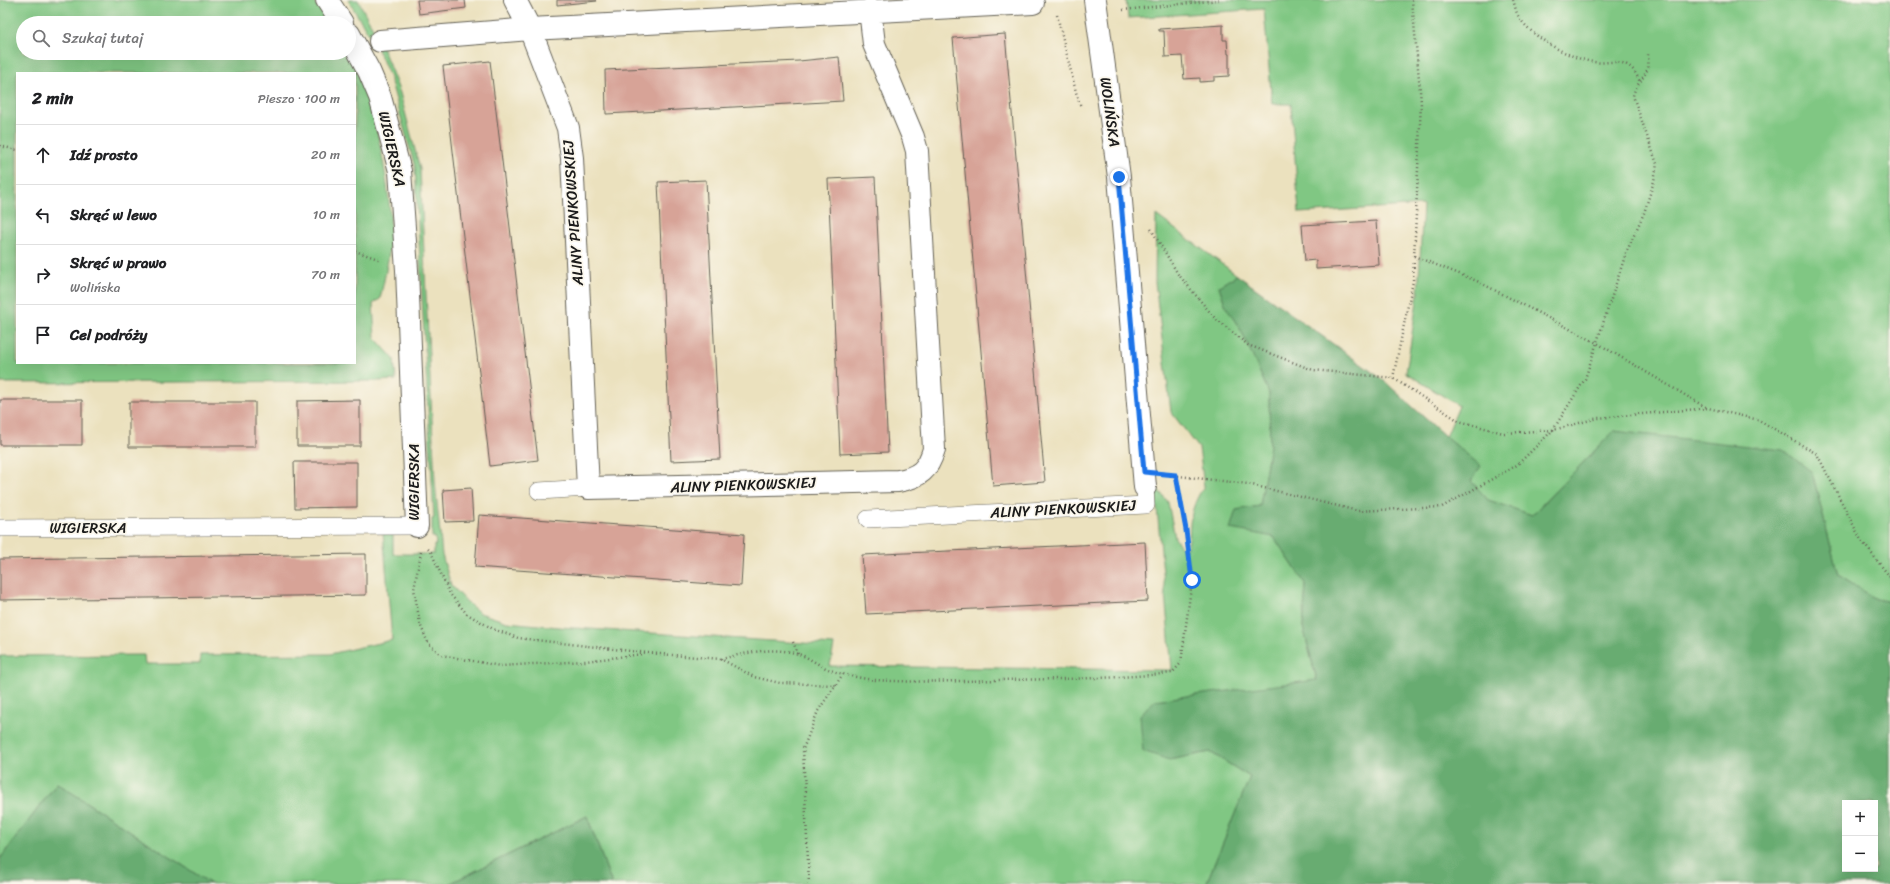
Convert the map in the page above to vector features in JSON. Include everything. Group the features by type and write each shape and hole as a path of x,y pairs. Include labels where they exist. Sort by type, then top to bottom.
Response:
{"street":[{"path":"327,0 337,16"},
{"name":"ALINY PIENKOWSKIEJ","path":"515,0 530,29 568,128 572,158 588,488 898,481 911,479 922,472 931,460 934,449 917,151 913,137 874,44 856,7"},
{"path":"380,41 530,29 856,7 1033,3"},
{"name":"WOLIŃSKA","path":"1096,6 1119,177 1144,480"},
{"name":"WIGIERSKA","path":"356,47 369,71 380,97 400,171 407,270 420,535"}],"lane":[{"name":"ALINY PIENKOWSKIEJ","path":"868,519 1146,505 1144,480"},
{"path":"538,491 588,488"},
{"name":"WIGIERSKA","path":"0,528 420,535"}],"path":[{"path":"1096,6 1219,0"},
{"path":"1393,378 1413,281 1421,102 1412,0"},
{"path":"1514,0 1519,17 1532,32 1558,50 1583,61 1601,64 1615,62 1627,65 1635,72 1640,82"},
{"path":"1144,480 1176,475 1248,484 1358,511 1442,507 1517,465 1553,430 1585,379 1626,253 1644,213 1654,182 1657,164 1633,96 1634,90 1648,66 1648,53"},
{"path":"0,146 16,150"},
{"path":"1150,229 1178,274 1214,317 1248,345 1313,370 1393,378 1459,421 1503,433 1553,430 1598,418 1708,408"},
{"path":"1414,256 1477,281 1597,343 1708,408 1759,420 1817,454 1860,540 1890,577"},
{"path":"420,535 431,552 447,588 467,614 493,629 518,638 648,653 721,659 772,650 798,654 828,669 843,674 875,680 936,681 1134,677 1172,673 1181,663 1192,580 1186,530 1176,475"},
{"path":"420,535 414,589 419,617 428,643 441,655 500,666 586,661 648,653"},
{"path":"794,642 798,654"},
{"path":"721,659 754,677 780,683 836,686"},
{"path":"809,884 803,749 818,710 843,674"}],"green space":[{"path":"0,0 313,0 324,16 16,16 16,60 350,60 363,86 379,139 389,199 391,232 387,265 380,299 373,304 375,338 394,359 396,380 0,383"},
{"path":"348,0 358,0 378,38 373,41"},
{"path":"1126,0 1890,0 1890,602 1876,599 1838,575 1812,472 1614,431 1532,515 1488,500 1471,481 1480,466 1446,437 1459,406 1406,373 1418,294 1423,205 1299,213 1291,104 1272,104 1264,9 1128,18"},
{"path":"381,44 400,93 420,169 435,482 442,555 451,585 470,605 480,613 507,622 559,627 834,645 830,666 1172,670 1155,486 1168,502 1175,538 1184,551 1189,540 1190,522 1193,509 1204,486 1199,448 1171,412 1155,282 1156,215 1237,275 1219,286 1226,307 1242,332 1269,393 1270,445 1260,506 1236,510 1274,537 1306,585 1303,627 1317,681 1155,700 1169,760 1210,752 1250,777 1206,884 612,884 587,816 449,884 211,884 57,783 0,859 0,656 144,655 145,664 200,664 200,655 330,654 392,640 383,532 393,532 393,554 434,554 434,545 436,545 435,537 432,537 432,519 434,518 415,167 389,75 378,50"},
{"path":"1237,275 1382,379 1446,437 1481,466 1471,481 1488,500 1532,515 1614,431 1783,450 1812,472 1838,575 1876,599 1890,602 1890,884 1206,884 1250,777 1210,752 1169,760 1143,751 1140,716 1155,700 1317,680 1303,627 1306,585 1274,537 1230,529 1236,510 1260,506 1270,445 1269,393 1242,332 1226,307 1219,286"},
{"path":"57,783 211,884 0,884 0,859"},
{"path":"587,816 612,884 449,884"}],"building":[{"path":"417,0 465,0 466,8 419,14"},
{"path":"557,0 596,0 597,1 557,5"},
{"path":"1223,25 1223,40 1227,40 1229,54 1229,76 1214,77 1214,81 1200,82 1200,78 1184,79 1182,56 1165,57 1164,31 1159,31 1159,29"},
{"path":"1005,34 1045,482 993,486 953,38"},
{"path":"839,57 843,101 606,114 605,70 799,61"},
{"path":"490,61 538,460 490,466 443,66"},
{"path":"875,177 888,452 840,454 828,179"},
{"path":"706,180 720,459 671,461 658,182"},
{"path":"1376,221 1379,265 1316,269 1316,260 1305,261 1302,225"},
{"path":"0,400 82,400 82,445 0,445"},
{"path":"360,400 360,446 297,446 297,401"},
{"path":"129,402 255,402 255,447 129,447"},
{"path":"294,462 357,462 357,507 295,508"},
{"path":"471,488 473,521 445,522 443,490"},
{"path":"479,515 744,534 741,586 475,567"},
{"path":"1145,542 1148,601 866,614 862,555"},
{"path":"366,554 366,595 0,600 0,559"}],"route":[{"path":"1119,177 1144,472 1176,475 1186,530 1192,580"}]}
